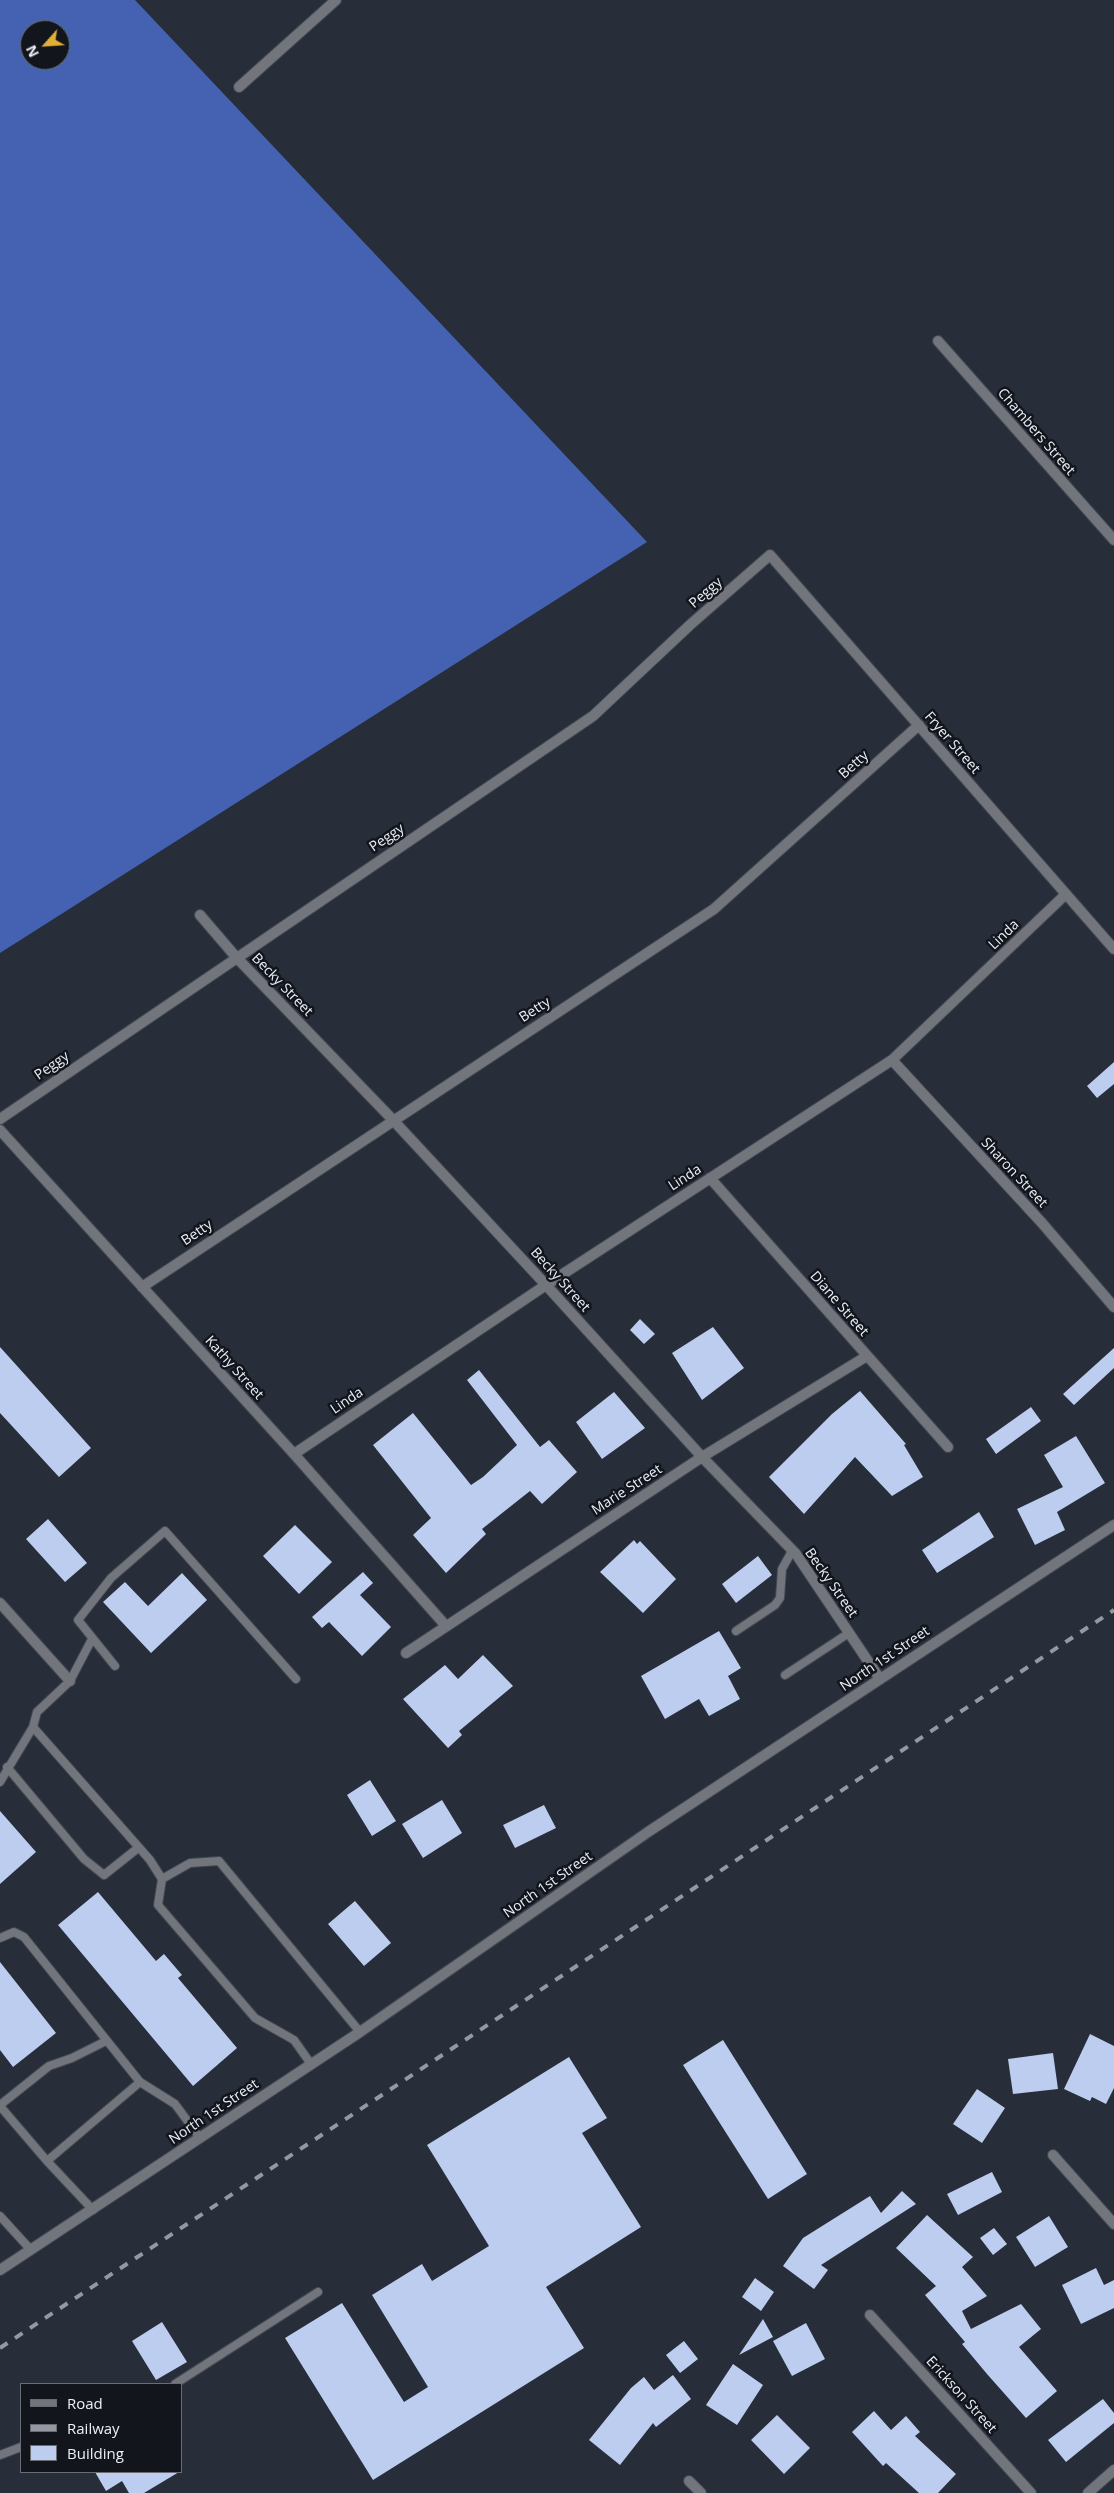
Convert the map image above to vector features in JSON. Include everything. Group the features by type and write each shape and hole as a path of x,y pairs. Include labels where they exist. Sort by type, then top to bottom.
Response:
{"street":[{"path":"239,87 336,0"},
{"name":"Chambers Street","path":"938,342 1114,540"},
{"name":"Fryer Street","path":"770,555 1114,949"},
{"name":"Peggy","path":"0,1119 593,716 691,624 770,555"},
{"name":"Betty","path":"142,1287 714,909 919,725"},
{"name":"Linda","path":"294,1454 546,1285 892,1060 1066,894"},
{"name":"Becky Street","path":"200,915 236,957 392,1120 546,1285 702,1457 792,1551 880,1679"},
{"name":"Sharon Street","path":"892,1060 1042,1223 1114,1307"},
{"name":"Kathy Street","path":"0,1130 294,1454 446,1626"},
{"name":"Diane Street","path":"710,1178 948,1447"},
{"name":"Marie Street","path":"406,1653 702,1457 866,1356"},
{"name":"North 1st Street","path":"0,2270 360,2032 648,1832 1114,1525"},
{"path":"0,1603 70,1681"},
{"path":"1053,2156 1114,2224"},
{"name":"Erickson Street","path":"870,2315 1031,2493"},
{"path":"1088,2493 1114,2470"},
{"path":"689,2481 701,2493"}],"lane":[{"path":"115,1666 78,1620 111,1578 164,1531 296,1679"},
{"path":"736,1631 775,1605 780,1598 782,1568 792,1551"},
{"path":"785,1675 849,1633"},
{"path":"0,1782 33,1727 36,1712 70,1681 92,1639"},
{"path":"33,1727 162,1878 158,1905 256,2018 294,2040 311,2064"},
{"path":"8,1767 84,1859 104,1875 138,1848"},
{"path":"162,1878 190,1863 219,1861 360,2032"},
{"path":"0,1938 14,1932 24,1937 140,2082 175,2104 200,2138"},
{"path":"93,2210 47,2161 0,2106 49,2066 72,2058 106,2041"},
{"path":"47,2161 140,2082"},
{"path":"0,2216 30,2249"},
{"path":"177,2383 318,2292"},
{"path":"0,2455 20,2447"}],"shaded area":[{"path":"0,0 135,0 647,542 0,953"}],"building":[{"path":"1114,1062 1114,1084 1097,1098 1087,1086"},
{"path":"640,1319 655,1334 644,1344 630,1330"},
{"path":"713,1327 744,1368 702,1400 672,1353"},
{"path":"0,1347 91,1448 59,1477 0,1413"},
{"path":"1114,1348 1114,1368 1074,1405 1063,1394"},
{"path":"479,1370 540,1447 549,1440 577,1472 542,1504 530,1491 482,1529 486,1534 446,1573 413,1535 431,1518 373,1445 413,1413 471,1485 483,1477 517,1445 467,1380"},
{"path":"860,1391 906,1444 904,1445 923,1477 892,1496 855,1457 804,1514 769,1477 832,1414"},
{"path":"614,1392 645,1428 602,1459 576,1422"},
{"path":"1031,1407 1041,1421 996,1454 986,1439"},
{"path":"1076,1436 1105,1483 1057,1512 1065,1530 1035,1545 1017,1509 1063,1487 1044,1455"},
{"path":"979,1512 994,1537 937,1573 922,1550"},
{"path":"48,1519 87,1563 65,1582 26,1539"},
{"path":"295,1525 332,1562 299,1594 263,1556"},
{"path":"634,1540 637,1544 640,1541 676,1579 643,1613 600,1572"},
{"path":"758,1556 772,1575 736,1603 722,1584"},
{"path":"363,1572 373,1583 360,1595 391,1627 362,1656 329,1622 322,1628 312,1617"},
{"path":"182,1573 207,1600 151,1653 103,1602 125,1582 148,1606"},
{"path":"719,1631 741,1668 728,1676 740,1699 709,1716 699,1699 665,1719 641,1676"},
{"path":"483,1655 513,1686 459,1731 462,1735 448,1748 403,1699 445,1665 458,1679"},
{"path":"370,1780 396,1821 372,1836 347,1795"},
{"path":"442,1800 462,1833 423,1858 402,1824"},
{"path":"544,1805 556,1828 515,1848 503,1825"},
{"path":"0,1811 36,1852 0,1884"},
{"path":"98,1892 156,1961 164,1954 182,1975 178,1978 237,2048 193,2086 58,1925"},
{"path":"355,1901 391,1943 364,1966 328,1924"},
{"path":"0,1962 56,2033 13,2067 0,2050"},
{"path":"1090,2034 1114,2046 1114,2088 1106,2104 1092,2097 1090,2101 1064,2089"},
{"path":"723,2040 807,2174 768,2199 683,2065"},
{"path":"1053,2053 1058,2089 1013,2094 1008,2059"},
{"path":"569,2057 607,2118 582,2133 641,2227 546,2287 584,2348 373,2480 285,2338 342,2303 404,2402 428,2387 372,2295 422,2264 432,2281 489,2246 427,2145"},
{"path":"977,2089 1005,2108 982,2143 953,2124"},
{"path":"992,2172 1002,2192 958,2215 947,2194"},
{"path":"902,2191 916,2204 821,2265 828,2270 814,2289 783,2266 803,2238 870,2196 881,2213"},
{"path":"927,2215 973,2257 962,2267 987,2296 962,2311 971,2329 1021,2304 1041,2329 1019,2347 1057,2391 1026,2418 962,2344 965,2342 925,2295 936,2286 896,2248"},
{"path":"1049,2216 1068,2247 1035,2267 1016,2237"},
{"path":"994,2228 1007,2244 993,2255 980,2238"},
{"path":"1096,2268 1104,2285 1114,2280 1114,2308 1081,2324 1062,2285"},
{"path":"755,2278 774,2292 761,2311 742,2297"},
{"path":"763,2319 773,2337 739,2355"},
{"path":"162,2322 187,2362 156,2380 132,2341"},
{"path":"806,2323 825,2359 792,2376 773,2341"},
{"path":"684,2341 698,2359 680,2373 666,2355"},
{"path":"733,2364 763,2385 737,2425 706,2405"},
{"path":"673,2375 691,2399 656,2427 653,2423 620,2465 589,2440 631,2388 644,2377 654,2390"},
{"path":"1103,2399 1114,2413 1114,2423 1066,2462 1048,2440"},
{"path":"874,2411 891,2430 906,2416 920,2432 915,2436 956,2474 938,2493 919,2493 886,2463 883,2466 852,2432"},
{"path":"777,2415 810,2448 784,2474 751,2440"},
{"path":"96,2473 177,2473 144,2493 129,2493 122,2481 106,2491"}],"railway":[{"path":"0,2348 1114,1610"}]}
